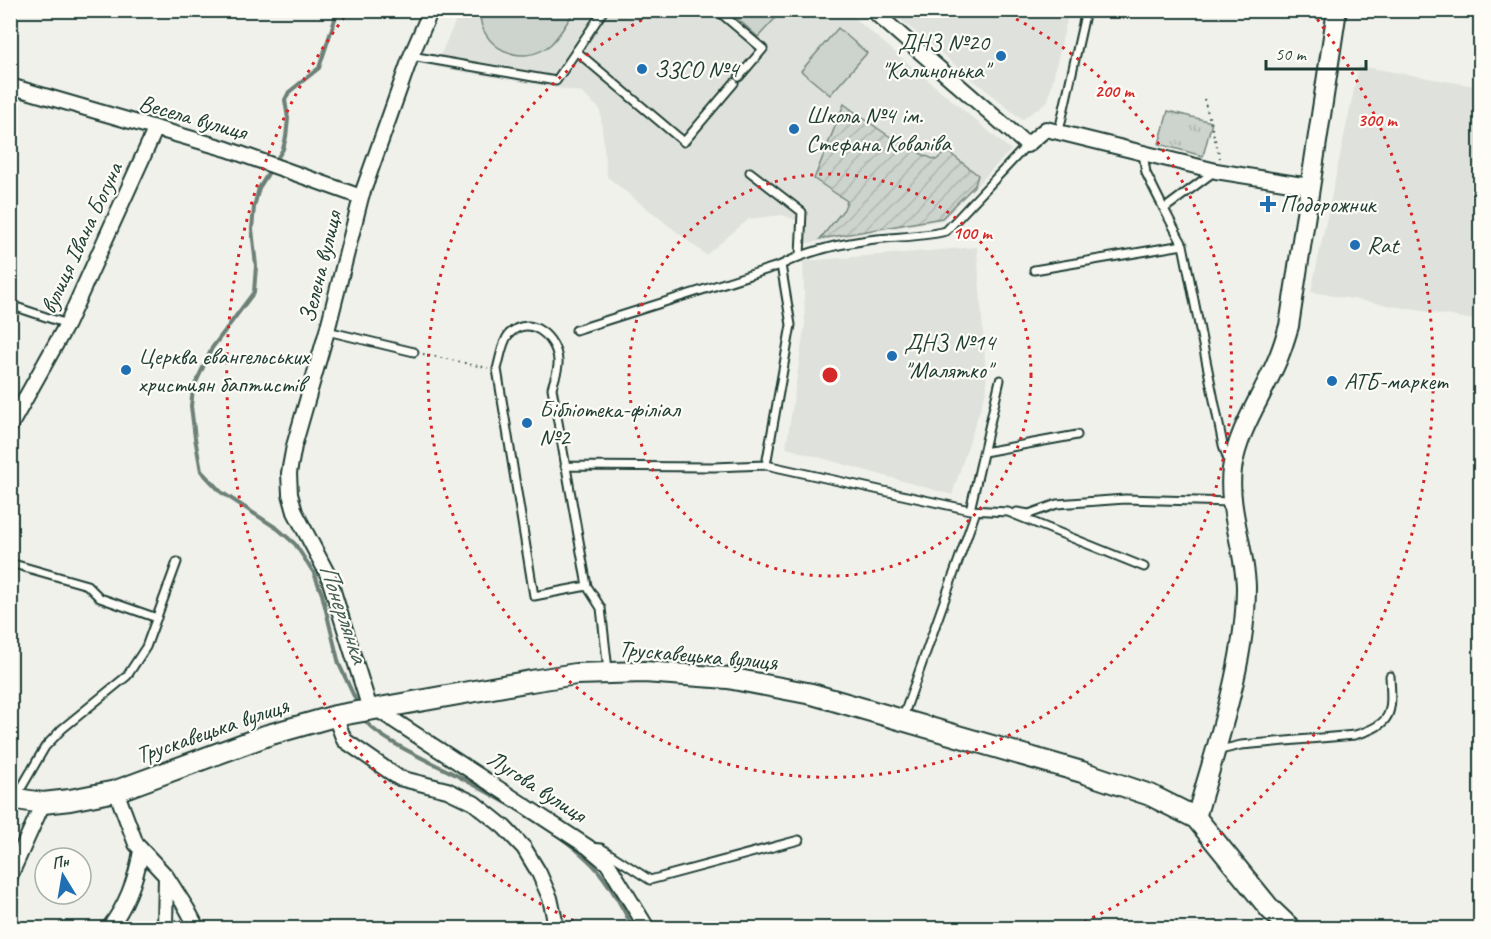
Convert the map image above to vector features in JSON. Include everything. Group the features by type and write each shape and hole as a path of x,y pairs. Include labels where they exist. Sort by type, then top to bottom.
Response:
{"main road":[{"name":"Трускавецька вулиця","path":"13,799 43,803 116,791 268,735 359,711 576,674 670,673 739,680 812,694 1082,772 1149,795 1196,819 1270,909 1290,928"}],"street":[{"name":"Зелена вулиця","path":"359,711 331,584 296,512 290,494 289,473 294,446 327,331 361,197 411,56 431,10"},
{"path":"872,10 1027,145 1046,129 1220,171 1309,186"},
{"path":"1196,819 1230,697 1244,624 1246,586 1233,502 1232,471 1236,452 1246,426 1280,355 1289,326 1337,10"},
{"name":"Весела вулиця","path":"10,86 155,130 227,149 361,197"},
{"name":"вулиця Івана Богуна","path":"10,426 67,324 155,130"},
{"name":"Лугова вулиця","path":"554,928 555,921 550,898 524,848 504,827 474,803 447,790 399,777 344,740 359,711 588,847 608,864 647,928"},
{"path":"116,791 136,844 166,876 197,928"},
{"path":"10,876 43,803"},
{"path":"109,928 122,911 137,875 141,850"},
{"path":"165,928 166,876"}],"lane":[{"path":"411,56 556,81 604,10"},
{"path":"576,51 684,142 763,49 717,10"},
{"path":"1059,131 1086,10"},
{"path":"576,330 781,265 800,255 862,241 931,235 946,231 1027,145"},
{"path":"1142,151 1146,173 1183,245 1223,445 1232,471"},
{"path":"1164,209 1220,171"},
{"path":"750,172 802,212 800,255"},
{"path":"1034,270 1183,245"},
{"path":"766,465 791,325 781,265"},
{"path":"10,304 67,324"},
{"path":"587,586 534,596 496,369 505,340 515,330 530,326 545,332 551,340 558,361 552,388 587,586 601,608 608,672"},
{"path":"327,331 414,352"},
{"path":"902,720 973,510 1000,380"},
{"path":"984,452 1077,435"},
{"path":"565,466 766,465 973,510 1029,514 1057,504 1125,498 1233,502"},
{"path":"1008,512 1144,567"},
{"path":"10,562 87,585 100,598 157,618"},
{"path":"13,799 45,747 62,729 127,676 146,647 177,562"},
{"path":"1215,751 1241,745 1355,735 1370,731 1389,715 1392,705 1390,676"},
{"path":"588,847 601,848 644,878 656,880 799,840"}],"path":[{"path":"1204,99 1220,171"},
{"path":"414,352 496,369"}],"shaded area":[{"name":"Школа №4 ім. Стефана Коваліва","path":"460,11 846,11 1011,150 943,220 797,245 796,220 782,215 749,219 706,255 607,177 600,109 580,92 435,67"},
{"name":"ДНЗ №20 \"Калинонька\"","path":"890,11 1069,11 1048,101 1022,120"},
{"path":"1359,66 1480,87 1480,321 1311,292"},
{"name":"ДНЗ №14 \"Малятко\"","path":"977,247 987,388 952,495 786,448 805,323 803,261"}],"green space":[{"path":"480,10 575,11 550,45 539,52 527,55 515,54 494,44 486,35 481,24"},
{"path":"782,10 758,37 729,11"},
{"path":"838,28 867,53 830,95 801,71"},
{"path":"844,104 888,135 923,155 936,160 947,151 978,175 975,185 942,218 820,239 844,209 847,201 814,179"},
{"path":"1168,111 1212,122 1203,156 1159,144"}],"waterway":[{"name":"Понерлянка","path":"275,162 283,149 286,137 288,119 285,100 289,92 319,68 338,10"},
{"name":"Понерлянка","path":"271,169 259,188 254,207 252,229 256,266 254,292 212,348 193,389 191,406 195,438 201,471 221,492 278,529 295,544 314,573 322,594 339,664 358,705"},
{"name":"Понерлянка","path":"363,717 369,725 391,741 510,805 564,840 600,873 633,928"}],"place":[{"name":"ДНЗ №20 \"Калинонька\"","path":"1001,56"},
{"name":"ЗЗСО №4","path":"642,69"},
{"name":"Школа №4 ім. Стефана Коваліва","path":"794,129"},
{"name":"Подорожник","path":"1268,204"},
{"name":"Rat","path":"1355,245"},
{"name":"ДНЗ №14 \"Малятко\"","path":"892,356"},
{"name":"Церква євангельських християн баптистів","path":"126,370"},
{"name":"АТБ-маркет","path":"1332,381"},
{"name":"Бібліотека-філіал №2","path":"527,423"}]}
